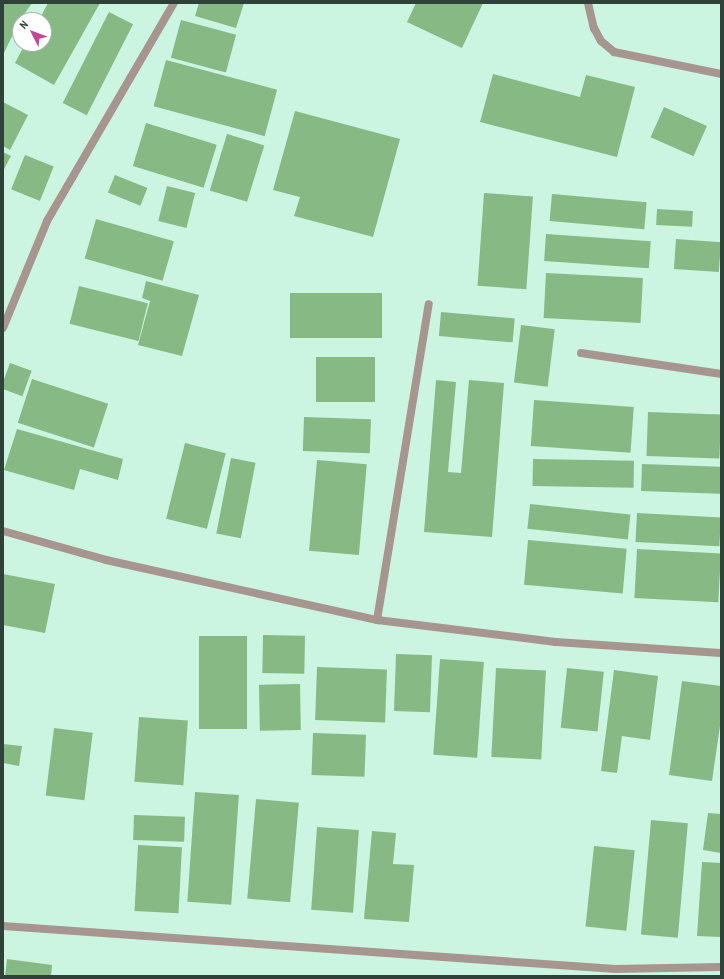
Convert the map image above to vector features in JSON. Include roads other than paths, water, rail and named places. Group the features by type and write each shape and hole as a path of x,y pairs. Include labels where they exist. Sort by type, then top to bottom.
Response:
{"street":[{"path":"3,328 47,221 174,3"},
{"path":"588,3 594,28 600,41 614,52 721,74"},
{"path":"377,620 429,304"},
{"path":"581,353 721,374"},
{"path":"3,531 106,560 377,620 556,642 721,653"},
{"path":"3,926 615,969 721,967"}]}
